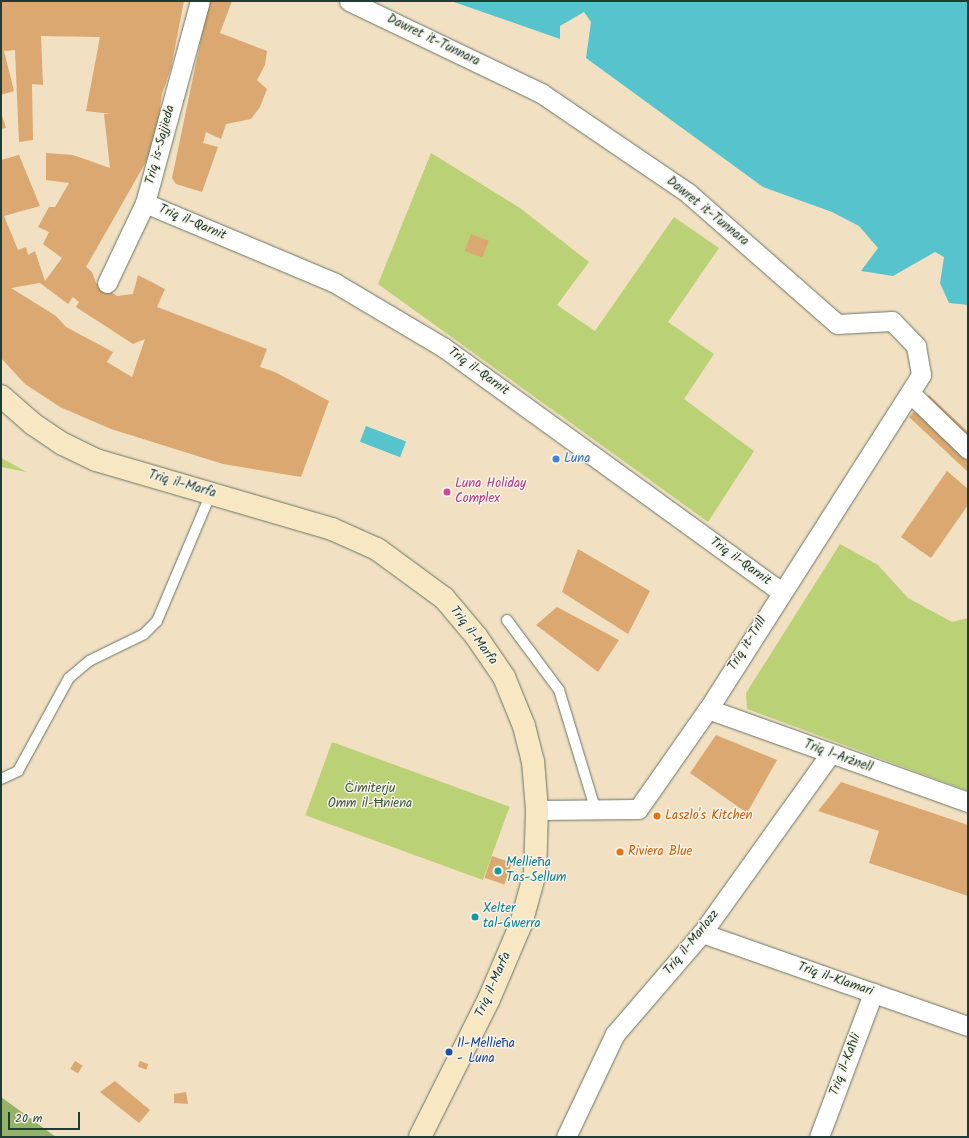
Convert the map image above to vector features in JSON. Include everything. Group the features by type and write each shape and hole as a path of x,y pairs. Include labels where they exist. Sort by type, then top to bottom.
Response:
{"main road":[{"name":"Triq il-Marfa","path":"1,396 33,424 63,444 89,457 345,535 377,549 444,598 476,636 504,677 524,726 533,761 537,810 535,873 521,924 489,999 420,1137"}],"street":[{"name":"Triq is-Sajjieda","path":"107,283 145,203 200,1"},
{"name":"Dawret it-Tunnara","path":"350,1 541,92 688,193 836,324 892,321 916,346 921,375 910,393"},
{"name":"Triq il-Qarnit","path":"145,203 335,282 436,343 781,592"},
{"path":"910,393 968,449"},
{"name":"Triq it-Trill","path":"537,810 595,808 638,809 708,709 781,592 910,393"},
{"name":"Triq l-Arżnell","path":"708,709 830,754 968,802"},
{"name":"Triq il-Marlozz","path":"566,1137 615,1034 702,933 830,754"},
{"name":"Triq il-Klamari","path":"702,933 968,1026"},
{"name":"Triq il-Kaħli","path":"819,1137 873,993"}],"lane":[{"path":"1,779 18,771 69,678 89,662 144,634 157,622 211,493"},
{"path":"507,620 559,690 595,808"}],"green space":[{"path":"431,153 520,208 589,262 557,305 595,331 674,217 719,248 668,322 714,354 684,399 754,451 708,522 378,284"},
{"path":"1,457 3,459 27,472 1,467"},
{"path":"840,544 878,565 908,598 952,622 968,618 968,791 747,709 746,693"},
{"name":"Ċimiterju Omm il-Ħniena","path":"332,742 510,807 483,880 305,815"},
{"path":"1,1097 56,1137 1,1137"}],"water":[{"path":"451,1 968,1 968,305 949,303 940,283 944,257 935,252 893,276 861,271 878,248 859,226 832,212 763,187 586,58 591,22 584,12 560,26 560,39"},
{"path":"366,426 406,441 400,457 360,442"}],"building":[{"path":"1,1 184,1 171,68 162,94 155,146 86,267 92,272 96,283 117,296 133,294 138,275 165,289 157,307 267,349 260,367 275,372 329,401 301,477 223,464 111,429 60,407 25,384 1,358 1,160 19,155 40,206 4,216 18,250 26,247 28,255 35,251 45,281 62,258 43,244 49,232 38,227 49,207 55,207 69,183 46,180 46,153 73,155 110,168 104,114 111,114 86,111 100,37 41,36 43,85 32,84 33,140 19,142 15,50 4,51 14,91 1,95","holes":["40,283 68,304 73,297 79,302 76,307 133,344 145,339 132,377 107,362 113,352 66,327 56,316 11,288"]},
{"path":"209,1 232,1 220,33 267,51 265,65 257,80 267,89 260,107 251,119 226,124 221,139 206,132 203,143 218,147 202,192 176,184 172,178"},
{"path":"1,112 6,128 1,129"},
{"path":"471,234 489,241 482,258 465,251"},
{"path":"929,395 968,432 968,472 909,417"},
{"path":"947,471 968,489 968,505 931,558 901,537"},
{"path":"578,549 650,591 628,634 562,592"},
{"path":"557,607 619,640 598,672 536,625"},
{"path":"716,735 777,760 747,813 690,773"},
{"path":"841,782 968,825 968,896 869,863 879,831 818,811"},
{"name":"Mellieħa Tas-Sellum","path":"492,856 512,863 504,885 485,878"},
{"path":"75,1061 83,1066 78,1073 70,1069"},
{"path":"140,1061 148,1064 146,1070 138,1067"},
{"path":"115,1081 150,1110 139,1123 100,1092"},
{"path":"186,1092 188,1104 174,1103 174,1094"}],"place":[{"name":"Luna","path":"556,459"},
{"name":"Luna Holiday Complex","path":"447,492"},
{"name":"Laszlo's Kitchen","path":"657,816"},
{"name":"Riviera Blue","path":"620,852"},
{"name":"Mellieħa Tas-Sellum","path":"498,871"},
{"name":"Xelter tal-Gwerra","path":"475,917"},
{"name":"Il-Mellieħa - Luna","path":"449,1052"}]}
